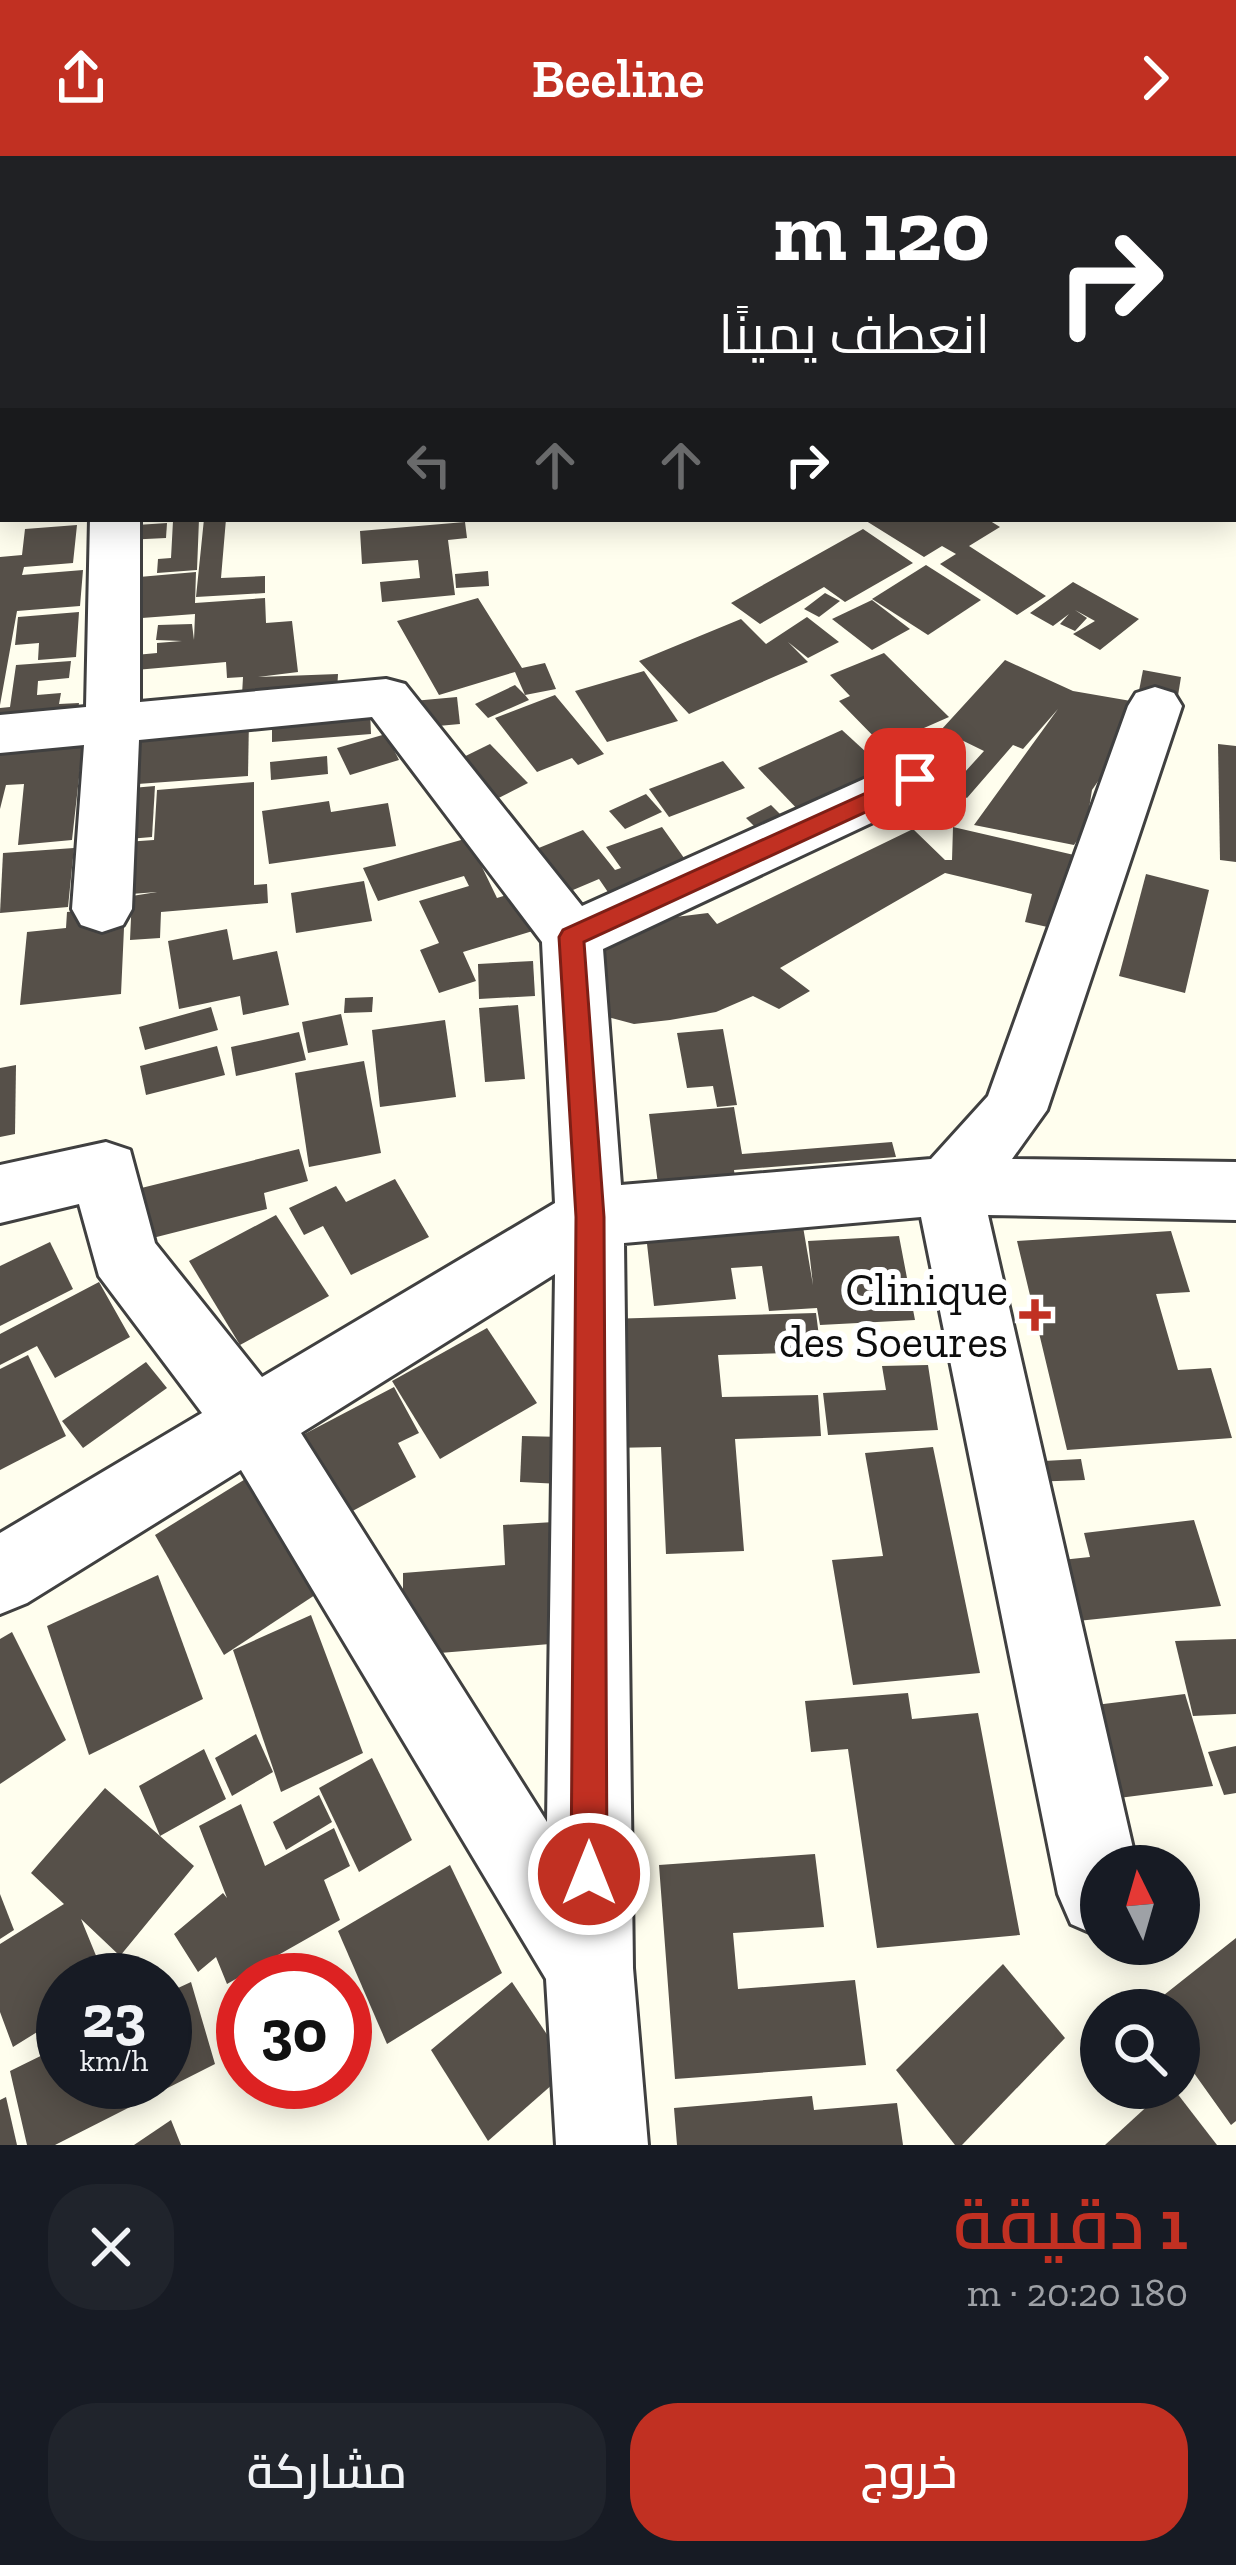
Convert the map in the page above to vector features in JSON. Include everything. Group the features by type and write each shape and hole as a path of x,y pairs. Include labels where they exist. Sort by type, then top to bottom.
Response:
{"street":[{"path":"101,908 113,722 115,522"},
{"path":"0,734 386,697 572,937 590,1217 589,1968 602,2145"},
{"path":"948,1186 1015,1110 1155,706"},
{"path":"572,937 915,779"},
{"path":"0,1194 106,1171 123,1255 253,1421 589,1968"},
{"path":"948,1186 1090,1845"},
{"path":"0,1576 590,1217 948,1186 1236,1191"}],"building":[{"path":"173,522 199,522 197,570 157,573 158,559 171,558"},
{"path":"204,522 226,522 221,578 265,576 265,593 196,597"},
{"path":"465,522 467,538 448,540 455,595 382,602 380,582 420,578 418,560 362,564 360,531"},
{"path":"868,522 992,522 1000,527 969,546 1046,596 1017,615 940,564 956,554 942,546 924,557"},
{"path":"167,523 166,538 105,541 107,527"},
{"path":"77,525 73,563 24,567 22,575 83,570 80,606 17,611 0,705 0,557 22,555 25,529"},
{"path":"863,529 913,563 845,602 824,587 760,624 731,603"},
{"path":"926,565 981,600 928,635 872,599"},
{"path":"488,571 489,586 456,588 455,574"},
{"path":"196,572 195,603 265,598 266,623 292,621 298,672 258,677 338,674 336,709 242,695 243,677 227,678 226,662 102,673 103,658 157,653 157,643 182,641 156,640 158,625 192,624 194,640 195,614 102,621 105,580"},
{"path":"1073,582 1139,619 1100,650 1073,634 1095,621 1075,610 1087,618 1075,631 1060,624 1069,614 1053,626 1030,613"},
{"path":"825,593 840,601 819,617 804,609"},
{"path":"478,598 522,668 545,663 556,689 525,695 515,672 439,695 397,621"},
{"path":"872,600 910,629 872,650 832,619"},
{"path":"79,612 76,657 38,660 39,643 15,645 18,617"},
{"path":"807,617 839,642 808,658 788,642 808,662 689,714 639,661 741,619 766,644"},
{"path":"884,653 949,717 883,746 839,701 850,696 830,675"},
{"path":"1005,660 1073,691 1131,701 1112,761 1092,790 1086,827 1074,845 974,825 1058,709 1023,749 1013,745 967,798 933,781 947,765 964,773 984,751 941,730"},
{"path":"71,661 69,678 38,681 37,695 61,693 59,704 79,703 76,725 0,730 0,708 10,707 16,665"},
{"path":"1143,670 1181,677 1176,708 1137,701"},
{"path":"644,671 678,721 607,742 575,691"},
{"path":"515,685 529,700 488,718 475,704"},
{"path":"555,695 604,754 578,765 572,758 537,772 495,718"},
{"path":"457,697 460,724 416,728 413,701"},
{"path":"370,710 371,734 272,742 272,718"},
{"path":"249,718 248,776 96,787 101,729"},
{"path":"842,730 890,774 803,815 758,768"},
{"path":"84,733 72,840 18,845 24,784 6,785 0,809 0,741"},
{"path":"386,734 399,760 350,775 337,748"},
{"path":"490,744 528,783 465,815 427,775"},
{"path":"1218,744 1236,746 1236,862 1220,860"},
{"path":"327,756 328,774 271,780 270,762"},
{"path":"723,761 745,788 669,817 649,789"},
{"path":"254,782 254,885 267,884 268,903 161,912 160,938 130,940 132,896 157,892 92,897 97,844 154,840 157,790"},
{"path":"155,786 152,837 93,842 97,791"},
{"path":"646,794 662,812 625,829 609,811"},
{"path":"329,801 331,812 388,803 396,846 269,864 262,811"},
{"path":"771,805 790,824 765,837 746,818"},
{"path":"662,827 694,872 614,901 599,879 573,890 592,915 519,856 583,830 615,870 621,868 606,847"},
{"path":"953,827 1087,858 1070,932 1025,922 1032,894 945,873 780,968 810,991 779,1009 753,996 716,1012 670,1020 634,1024 604,1016 602,926 708,913 717,924 913,829 945,860 952,860"},
{"path":"468,838 497,898 516,892 536,930 463,952 476,981 439,993 420,950 439,943 419,901 469,886 464,876 378,901 363,868"},
{"path":"74,848 68,907 0,913 3,853"},
{"path":"1146,874 1209,890 1185,993 1119,976"},
{"path":"364,881 372,921 296,933 291,893"},
{"path":"125,906 121,994 20,1005 27,932 66,928 67,912"},
{"path":"227,929 233,960 277,951 289,1005 243,1015 240,996 179,1009 168,941"},
{"path":"533,961 535,996 479,999 478,964"},
{"path":"373,997 372,1012 344,1013 345,998"},
{"path":"518,1005 525,1079 485,1082 479,1008"},
{"path":"211,1007 218,1030 145,1050 139,1027"},
{"path":"341,1014 348,1045 308,1053 302,1022"},
{"path":"445,1020 456,1097 380,1107 372,1030"},
{"path":"723,1029 737,1105 717,1107 713,1086 687,1088 677,1033"},
{"path":"299,1032 306,1060 236,1076 231,1047"},
{"path":"217,1046 225,1075 146,1095 140,1066"},
{"path":"364,1061 381,1153 309,1167 295,1073"},
{"path":"16,1065 15,1134 0,1137 0,1068"},
{"path":"734,1107 742,1154 892,1142 896,1157 734,1170 737,1193 660,1200 649,1114"},
{"path":"299,1149 308,1181 264,1193 267,1209 129,1244 121,1193"},
{"path":"395,1179 429,1237 351,1275 323,1226 304,1235 289,1208 336,1186 346,1202"},
{"path":"276,1215 329,1296 240,1345 189,1261"},
{"path":"801,1215 813,1285 808,1241 899,1236 915,1320 820,1325 817,1308 769,1311 762,1266 731,1268 736,1299 654,1306 645,1226"},
{"path":"1171,1231 1190,1292 1156,1294 1178,1370 1211,1368 1232,1438 1067,1450 1017,1241"},
{"path":"50,1242 73,1289 0,1326 0,1266"},
{"path":"99,1282 130,1337 55,1378 37,1346 0,1365 0,1334"},
{"path":"816,1313 821,1352 718,1355 722,1397 818,1395 821,1436 735,1439 744,1551 666,1554 661,1447 610,1448 606,1319"},
{"path":"487,1328 537,1403 440,1459 392,1381"},
{"path":"28,1355 66,1436 0,1470 0,1369"},
{"path":"146,1362 167,1388 83,1448 62,1421"},
{"path":"928,1365 938,1430 828,1435 823,1393 886,1390 882,1366"},
{"path":"394,1387 419,1433 398,1443 416,1477 317,1530 276,1449"},
{"path":"522,1436 563,1437 561,1484 520,1482"},
{"path":"933,1447 980,1673 853,1685 832,1560 883,1556 865,1453"},
{"path":"1081,1459 1085,1480 1029,1482 1025,1462"},
{"path":"247,1478 318,1593 224,1655 155,1535"},
{"path":"1194,1520 1221,1606 1068,1622 1052,1561 1090,1557 1084,1533"},
{"path":"554,1522 562,1643 403,1656 403,1573 505,1565 503,1525"},
{"path":"158,1575 203,1699 89,1755 47,1626"},
{"path":"311,1615 363,1753 281,1792 233,1650"},
{"path":"12,1632 66,1740 0,1784 0,1639"},
{"path":"1236,1639 1236,1714 1193,1716 1175,1641"},
{"path":"908,1693 912,1719 978,1713 1020,1935 877,1948 848,1749 811,1752 805,1701"},
{"path":"1185,1694 1213,1786 1103,1800 1079,1707"},
{"path":"256,1734 273,1772 232,1796 215,1758"},
{"path":"1236,1746 1236,1793 1224,1795 1208,1752"},
{"path":"204,1749 226,1799 160,1836 139,1786"},
{"path":"372,1758 412,1840 359,1872 319,1788"},
{"path":"105,1788 194,1866 122,1953 81,1919 95,1953 36,1953 36,2033 13,2047 0,2012 0,1944 64,1904 31,1873"},
{"path":"319,1795 332,1822 286,1850 273,1822"},
{"path":"241,1804 265,1866 334,1828 350,1866 324,1880 340,1920 282,1953 216,1953 198,1972 192,1953 186,1953 174,1934 223,1893 227,1898 199,1826"},
{"path":"815,1854 824,1927 733,1933 738,1989 855,1980 866,2065 675,2079 659,1865"},
{"path":"450,1865 502,1973 387,2044 372,2009 372,1953 348,1953 338,1931"},
{"path":"0,1894 14,1930 0,1939"},
{"path":"1236,1938 1236,2121 1231,2125 1200,2081 1200,1989 1172,1989"},
{"path":"1003,1964 1065,2038 962,2145 955,2145 896,2070"},
{"path":"512,1982 570,2069 488,2141 431,2050"},
{"path":"192,1985 215,2064 192,2076"},
{"path":"36,2058 36,2109 126,2109 55,2145 27,2145 10,2071"},
{"path":"812,2096 814,2110 897,2103 903,2145 677,2145 674,2108"},
{"path":"6,2097 17,2145 0,2145 0,2100"},
{"path":"1144,2109 1189,2109 1217,2145 1105,2145"},
{"path":"171,2120 181,2145 134,2145"}],"place":[{"name":"Clinique des Soeures","path":"1035,1315"}],"route":[{"path":"589,1874 590,1217 572,937 915,779"}]}
